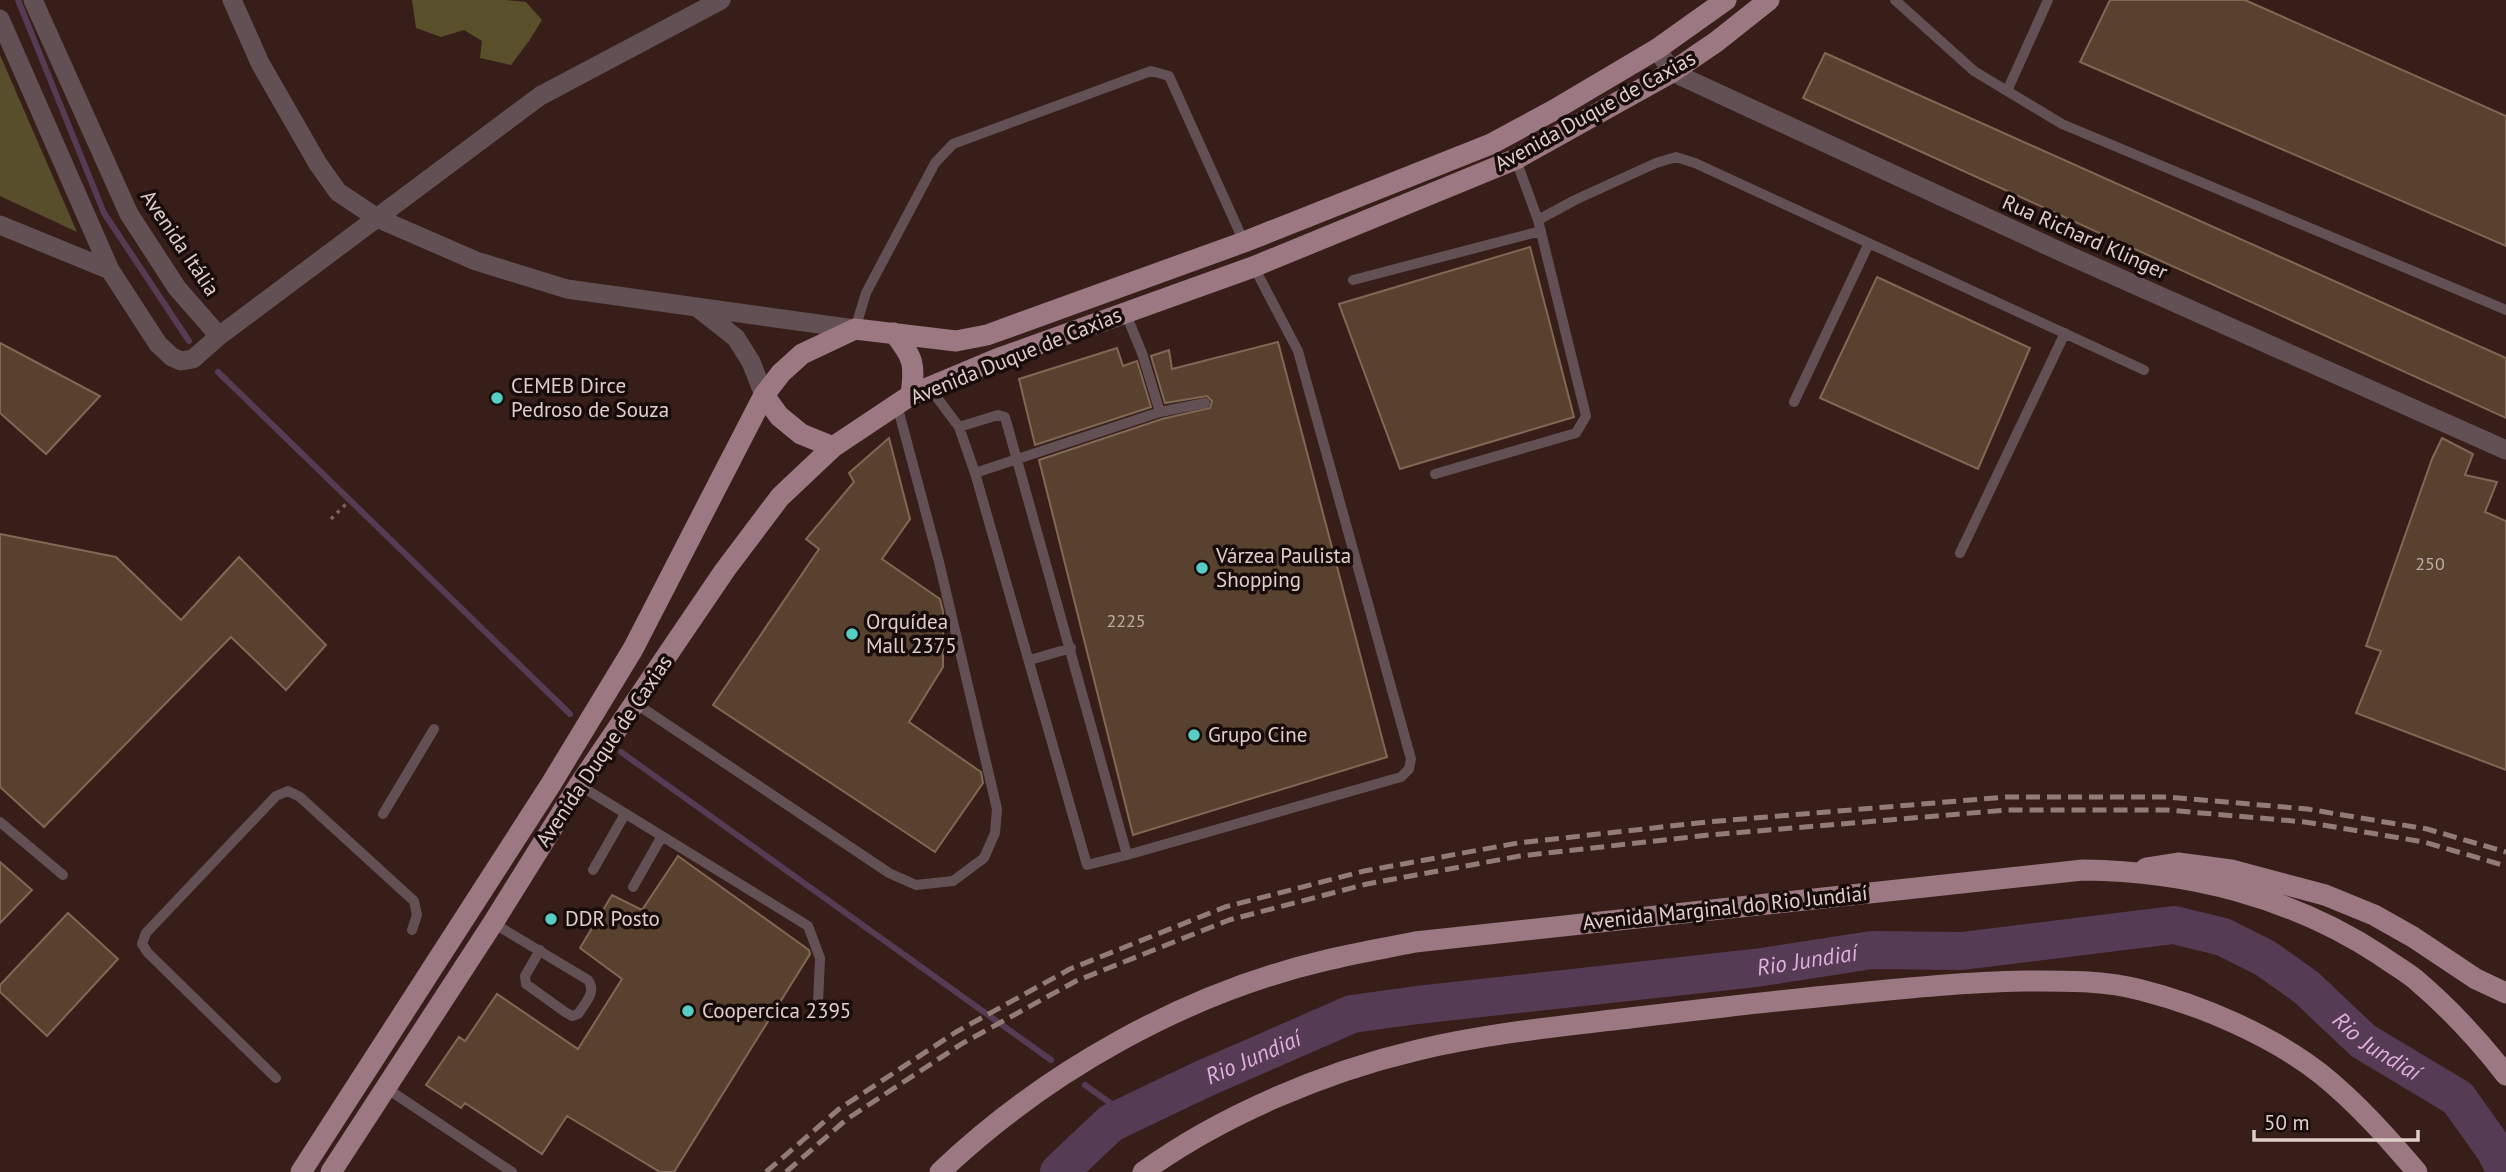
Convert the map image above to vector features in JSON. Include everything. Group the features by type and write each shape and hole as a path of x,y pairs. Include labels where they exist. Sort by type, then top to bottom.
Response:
{"main road":[{"name":"Avenida Duque de Caxias","path":"855,329 956,341 987,335 1244,242 1491,144 1555,110 1657,49 1726,0"},
{"name":"Avenida Duque de Caxias","path":"331,1172 579,785 725,570 779,497 833,447 912,396 997,359 1253,267 1516,159 1672,72 1716,42 1769,0"},
{"path":"833,447 801,434 779,416 764,395 781,373 802,354 855,329"},
{"path":"894,333 909,352 914,373 912,396"},
{"name":"Avenida Duque de Caxias","path":"300,1172 530,818 633,649 764,395"},
{"path":"2132,870 2178,863 2231,870 2325,895 2374,915 2476,979 2506,993"},
{"name":"Avenida Marginal do Rio Jundiaí","path":"940,1172 972,1142 1062,1077 1142,1028 1234,988 1325,960 1415,942 2083,870 2132,870 2229,888 2317,919 2363,944 2413,977 2458,1019 2506,1075"},
{"path":"1143,1172 1166,1155 1268,1101 1348,1070 1416,1050 1496,1035 1761,1002 1972,982 2080,980 2140,990 2204,1010 2262,1037 2319,1073 2375,1123 2417,1172"}],"street":[{"name":"Avenida Itália","path":"33,0 129,214 177,288 219,336"},
{"path":"232,0 260,63 318,164 338,192 377,218 476,261 567,289 855,329"},
{"path":"0,19 110,270 158,344 181,362 192,359 540,96 721,0"},
{"path":"1657,49 1672,72"},
{"name":"Rua Richard Klinger","path":"1672,72 2070,256 2506,450"},
{"path":"0,225 110,270"},
{"path":"698,307 736,338 751,362 764,395"}],"lane":[{"path":"1895,0 1974,72 2062,124 2506,310"},
{"path":"2007,91 2048,0"},
{"path":"855,329 866,293 876,274 935,163 953,144 1151,71 1169,76 1244,242"},
{"path":"1538,220 1621,179 1676,157 1695,163 2144,370"},
{"path":"1435,474 1576,433 1586,416 1541,231 1516,159"},
{"path":"1353,280 1541,231"},
{"path":"1794,402 1869,243"},
{"path":"912,396 958,427 975,473 1087,865 1401,777 1409,769 1411,759 1298,351 1253,267"},
{"path":"1125,312 1142,353 1160,412"},
{"path":"1961,553 2065,333"},
{"path":"635,703 889,873 916,885 953,881 984,858 995,833 997,809 939,562 912,396"},
{"path":"975,473 1160,412 1205,403"},
{"path":"958,427 1005,417 1128,855"},
{"path":"1030,660 1070,648"},
{"path":"383,814 433,729"},
{"path":"579,785 808,926 820,958 818,1003"},
{"path":"276,1078 148,953 142,944 146,933 276,796 288,791 300,797 414,901 417,915 412,930"},
{"path":"593,870 625,814"},
{"path":"0,822 63,875"},
{"path":"633,887 662,836"},
{"path":"493,923 540,950 588,979 592,991 578,1014 572,1016 565,1012 526,984 525,976 540,950"},
{"path":"386,1087 512,1172"}],"path":[{"path":"331,519 347,503"}],"shaded area":[{"path":"412,0 526,2 542,20 511,65 480,58 482,41 464,30 441,37 416,28"},
{"path":"0,55 77,232 0,196"}],"building":[{"path":"2110,0 2245,0 2506,116 2506,246 2080,62"},
{"path":"1825,53 2506,358 2506,418 1803,98"},
{"path":"1530,247 1574,417 1400,469 1339,304"},
{"path":"1877,277 2030,348 1978,469 1820,398"},
{"name":"Várzea Paulista Shopping","path":"1278,342 1387,757 1133,835 1039,460 1162,419 1210,408 1212,401 1207,396 1165,403 1151,356 1169,350 1172,369"},
{"path":"0,343 100,396 46,454 0,413"},
{"path":"1117,348 1123,366 1137,361 1151,407 1035,445 1019,379"},
{"name":"Orquídea Mall 2375","path":"889,438 910,519 882,559 940,599 943,611 943,667 909,722 981,772 983,783 935,852 713,705 819,549 806,539 854,482 849,473"},
{"path":"2442,438 2473,454 2465,475 2497,482 2485,512 2506,521 2506,770 2356,713 2381,651 2366,646 2432,459"},
{"path":"0,534 116,557 181,620 239,557 326,645 286,690 231,637 44,827 0,787"},
{"name":"Coopercica 2395","path":"678,856 809,950 810,954 674,1172 660,1172 567,1116 542,1154 465,1103 461,1108 426,1085 459,1037 465,1041 497,994 578,1049 622,979 580,948 612,895 642,910"},
{"path":"0,862 32,890 0,923"},
{"path":"68,913 118,959 47,1036 0,992 0,985"}],"waterway":[{"path":"18,0 104,213 189,341"},
{"path":"218,372 570,714"},
{"path":"621,752 1051,1060"},
{"name":"Rio Jundiaí","path":"1059,1172 1111,1123 1203,1079 1352,1014 1755,968 1872,950 1962,951 2174,925 2223,937 2265,958 2306,987 2363,1041 2458,1098 2495,1150 2506,1172"},
{"path":"1085,1085 1127,1115"}],"railway":[{"path":"766,1172 839,1109 956,1032 1070,969 1225,907 1364,871 1518,843 1707,822 2006,797 2168,797 2307,809 2427,829 2506,852"},
{"path":"786,1172 847,1119 963,1043 1076,981 1229,920 1367,884 1520,856 1709,835 2007,810 2167,810 2305,822 2424,842 2506,866"}],"place":[{"name":"CEMEB Dirce Pedroso de Souza","path":"497,398"},
{"name":"Várzea Paulista Shopping","path":"1202,568"},
{"name":"Orquídea Mall 2375","path":"852,634"},
{"name":"Grupo Cine","path":"1194,735"},
{"name":"DDR Posto","path":"551,919"},
{"name":"Coopercica 2395","path":"688,1011"}]}
